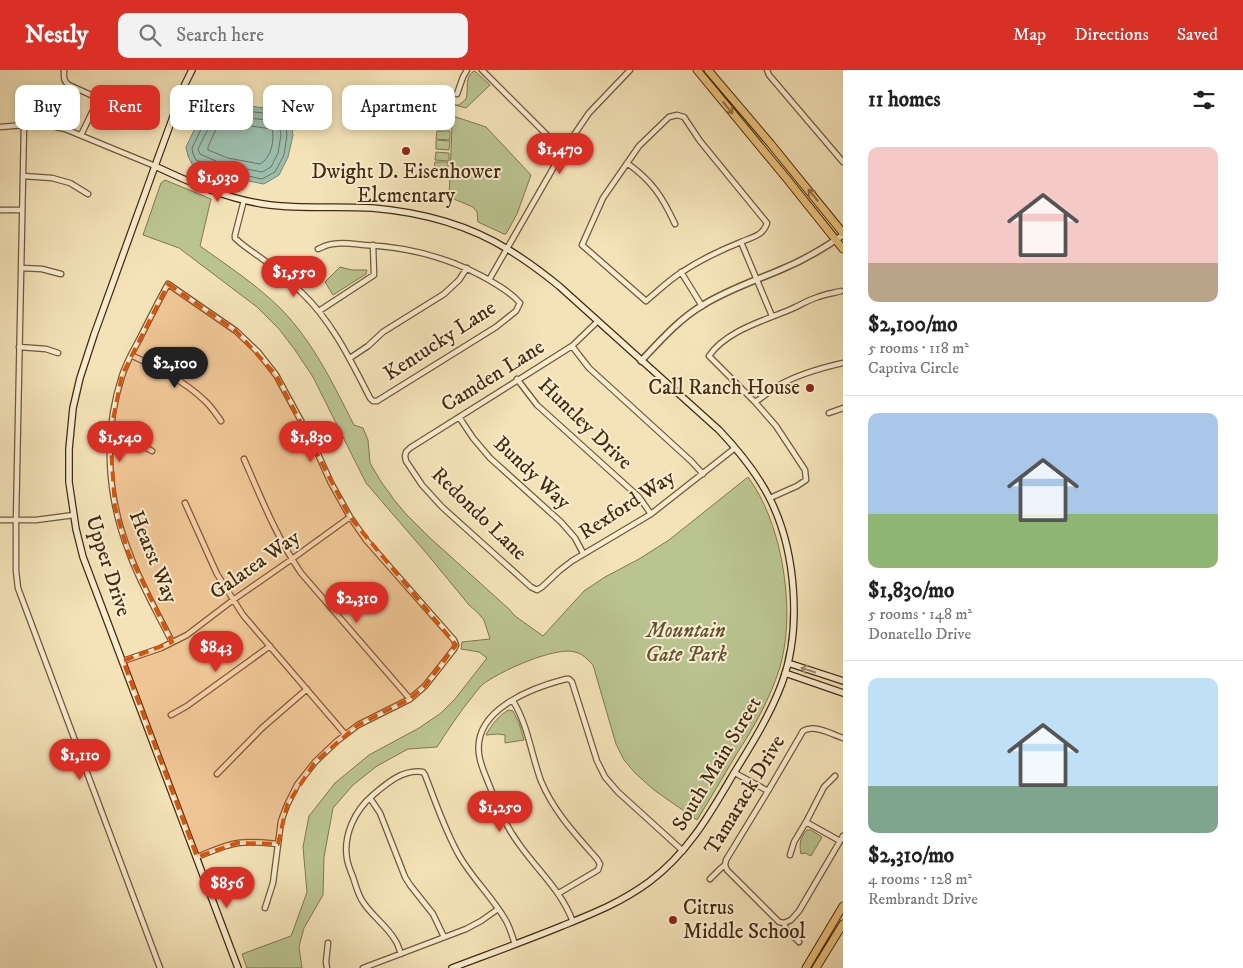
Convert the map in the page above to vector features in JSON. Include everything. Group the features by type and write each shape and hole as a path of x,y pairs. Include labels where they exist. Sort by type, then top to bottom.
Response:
{"main road":[{"name":"Upper Drive","path":"192,70 155,166 80,378 73,408 69,449 69,482 76,529 83,557 238,968"},
{"path":"697,70 841,236"},
{"path":"708,70 776,151 841,236 843,249"},
{"name":"South Main Street","path":"155,166 234,198 270,205 371,208 417,214 466,229 508,249 531,264 558,286 719,430 752,471 770,498 778,516 791,569 794,617 788,663 772,707 749,750 704,824 683,851 666,868 639,889 609,907 454,968"},
{"path":"788,663 843,681"},
{"path":"785,674 842,692"},
{"path":"806,968 843,906"},
{"path":"816,968 843,924"}],"street":[{"path":"64,70 64,78 69,85 90,94"},
{"path":"457,94 467,70"},
{"path":"482,70 563,151"},
{"path":"318,249 332,244 394,247 419,252 467,268 489,280 563,151 589,113 630,70"},
{"path":"767,70 769,75 843,162"},
{"path":"677,115 684,117 700,141 767,222 765,229 760,234 681,272 646,301 582,244 603,198 627,162 639,146 669,117 677,115"},
{"path":"82,135 90,118"},
{"path":"0,127 15,126"},
{"path":"24,130 16,520 18,588 160,968"},
{"path":"68,130 155,166"},
{"path":"627,162 643,174 657,191 667,206 674,224"},
{"path":"23,176 52,178 70,183 88,194"},
{"path":"244,200 235,238 270,264 303,293 334,332 350,358 368,346 383,332 444,294 459,280 467,268"},
{"path":"0,210 22,210"},
{"path":"641,361 672,330 702,306 728,291 804,259 841,236"},
{"path":"741,242 772,316"},
{"path":"318,311 374,275 373,245"},
{"path":"22,268 42,269 61,274"},
{"path":"681,272 702,306"},
{"name":"Kentucky Lane","path":"350,358 370,398 373,401 377,401 496,327 516,311 520,303 515,297 489,280"},
{"name":"Hearst Way","path":"172,642 132,559 115,507 110,470 110,434 114,405 122,376 168,284 236,332 258,352 276,375 312,441 330,483 350,517"},
{"path":"770,498 806,480 805,470 776,426 709,356 714,348 755,322 820,296 841,292"},
{"name":"Camden Lane","path":"405,456 410,448 572,346 598,321"},
{"path":"572,346 589,368 703,474"},
{"path":"19,347 46,349 58,353"},
{"path":"131,355 182,382 205,401 221,421"},
{"path":"755,402 790,380 823,367 843,363"},
{"name":"Huntley Drive","path":"517,380 537,405 639,497 651,514"},
{"path":"829,413 843,408"},
{"name":"Bundy Way","path":"459,417 490,458 561,522 584,553"},
{"path":"110,434 136,442 152,451"},
{"name":"Rexford Way","path":"537,590 584,553 651,514 735,448"},
{"name":"Redondo Lane","path":"405,456 422,485 442,507 531,587 537,590"},
{"path":"244,459 269,516 292,559 326,603 410,699"},
{"path":"185,503 217,574 233,600 345,734"},
{"path":"0,520 36,520 74,515"},
{"path":"265,908 273,883 280,820 286,804 297,785 315,762 345,734 358,725 410,699 425,686 456,645 454,640 366,540 350,517"},
{"name":"Galatea Way","path":"123,661 161,648 187,634 350,517"},
{"path":"171,716 270,646"},
{"path":"573,922 566,904 559,893 519,844 502,816 479,756 478,744 488,719 526,692 566,679 572,682 597,760 605,777 618,792 683,851"},
{"path":"217,774 262,728 307,689"},
{"path":"513,701 524,721 541,780 552,804 566,824 600,864 598,870 559,893"},
{"name":"Tamarack Drive","path":"710,879 725,865 726,860 803,731 807,728 816,728 843,738"},
{"path":"401,954 396,940 363,902 347,860 346,849 349,832 359,809 395,778 400,775 420,771 424,772 449,836 460,857 506,921 515,944"},
{"path":"734,773 768,791"},
{"path":"790,855 794,842 824,787 835,776"},
{"path":"370,798 380,813 405,877 433,914 444,937"},
{"path":"806,822 840,841"},
{"path":"784,924 791,920 799,911 843,836"},
{"path":"197,857 237,843 278,844"},
{"path":"725,865 727,870 779,922 784,924 786,929 799,942"},
{"path":"362,968 466,929 498,909"},
{"path":"327,968 328,943"}],"highlighted area":[{"path":"168,284 236,331 276,375 350,517 456,645 425,686 410,699 358,725 315,762 287,805 278,844 237,843 197,857 123,661 172,642 128,552 115,507 110,434 122,375"}],"green space":[{"path":"474,71 476,72 490,85 466,108 455,105 459,105 466,99 468,80"},
{"path":"455,117 486,127 531,175 517,214 506,234 478,222 477,212 473,207 449,197 452,130 455,130"},
{"path":"437,131 450,131 450,140 436,139"},
{"path":"436,140 450,141 449,150 436,149"},
{"path":"436,152 449,153 449,161 435,160"},
{"path":"435,162 448,162 448,171 434,170"},
{"name":"Mountain Gate Park","path":"165,180 211,199 200,246 262,292 293,322 322,364 354,425 363,428 368,440 370,463 395,501 429,537 515,616 543,636 584,591 669,540 748,477 769,515 781,557 787,612 785,640 780,667 766,702 697,820 654,790 624,760 616,744 593,665 583,655 575,652 566,651 541,656 513,667 482,685 437,747 408,749 377,766 353,785 333,808 324,857 323,895 304,928 299,947 302,968 247,968 242,954 291,936 307,892 303,847 309,816 335,783 369,755 419,728 441,713 455,699 487,658 479,652 461,649 462,642 490,639 484,620 469,605 366,483 313,377 279,329 257,307 179,248 143,235 161,183"},
{"path":"340,267 352,270 367,270 366,274 333,295 325,282"},
{"path":"508,710 513,711 524,740 505,743 505,735 486,735 501,715"},
{"path":"807,830 811,830 822,837 811,856 805,853 801,854 800,851 801,838"}],"water":[{"path":"253,107 263,108 263,130 292,130 293,135 288,157 279,175 264,184 222,176 192,164 186,147 194,130 253,130"}],"place":[{"name":"Dwight D. Eisenhower Elementary","path":"406,151"},
{"name":"Call Ranch House","path":"810,388"},
{"name":"Citrus Middle School","path":"673,920"}]}
